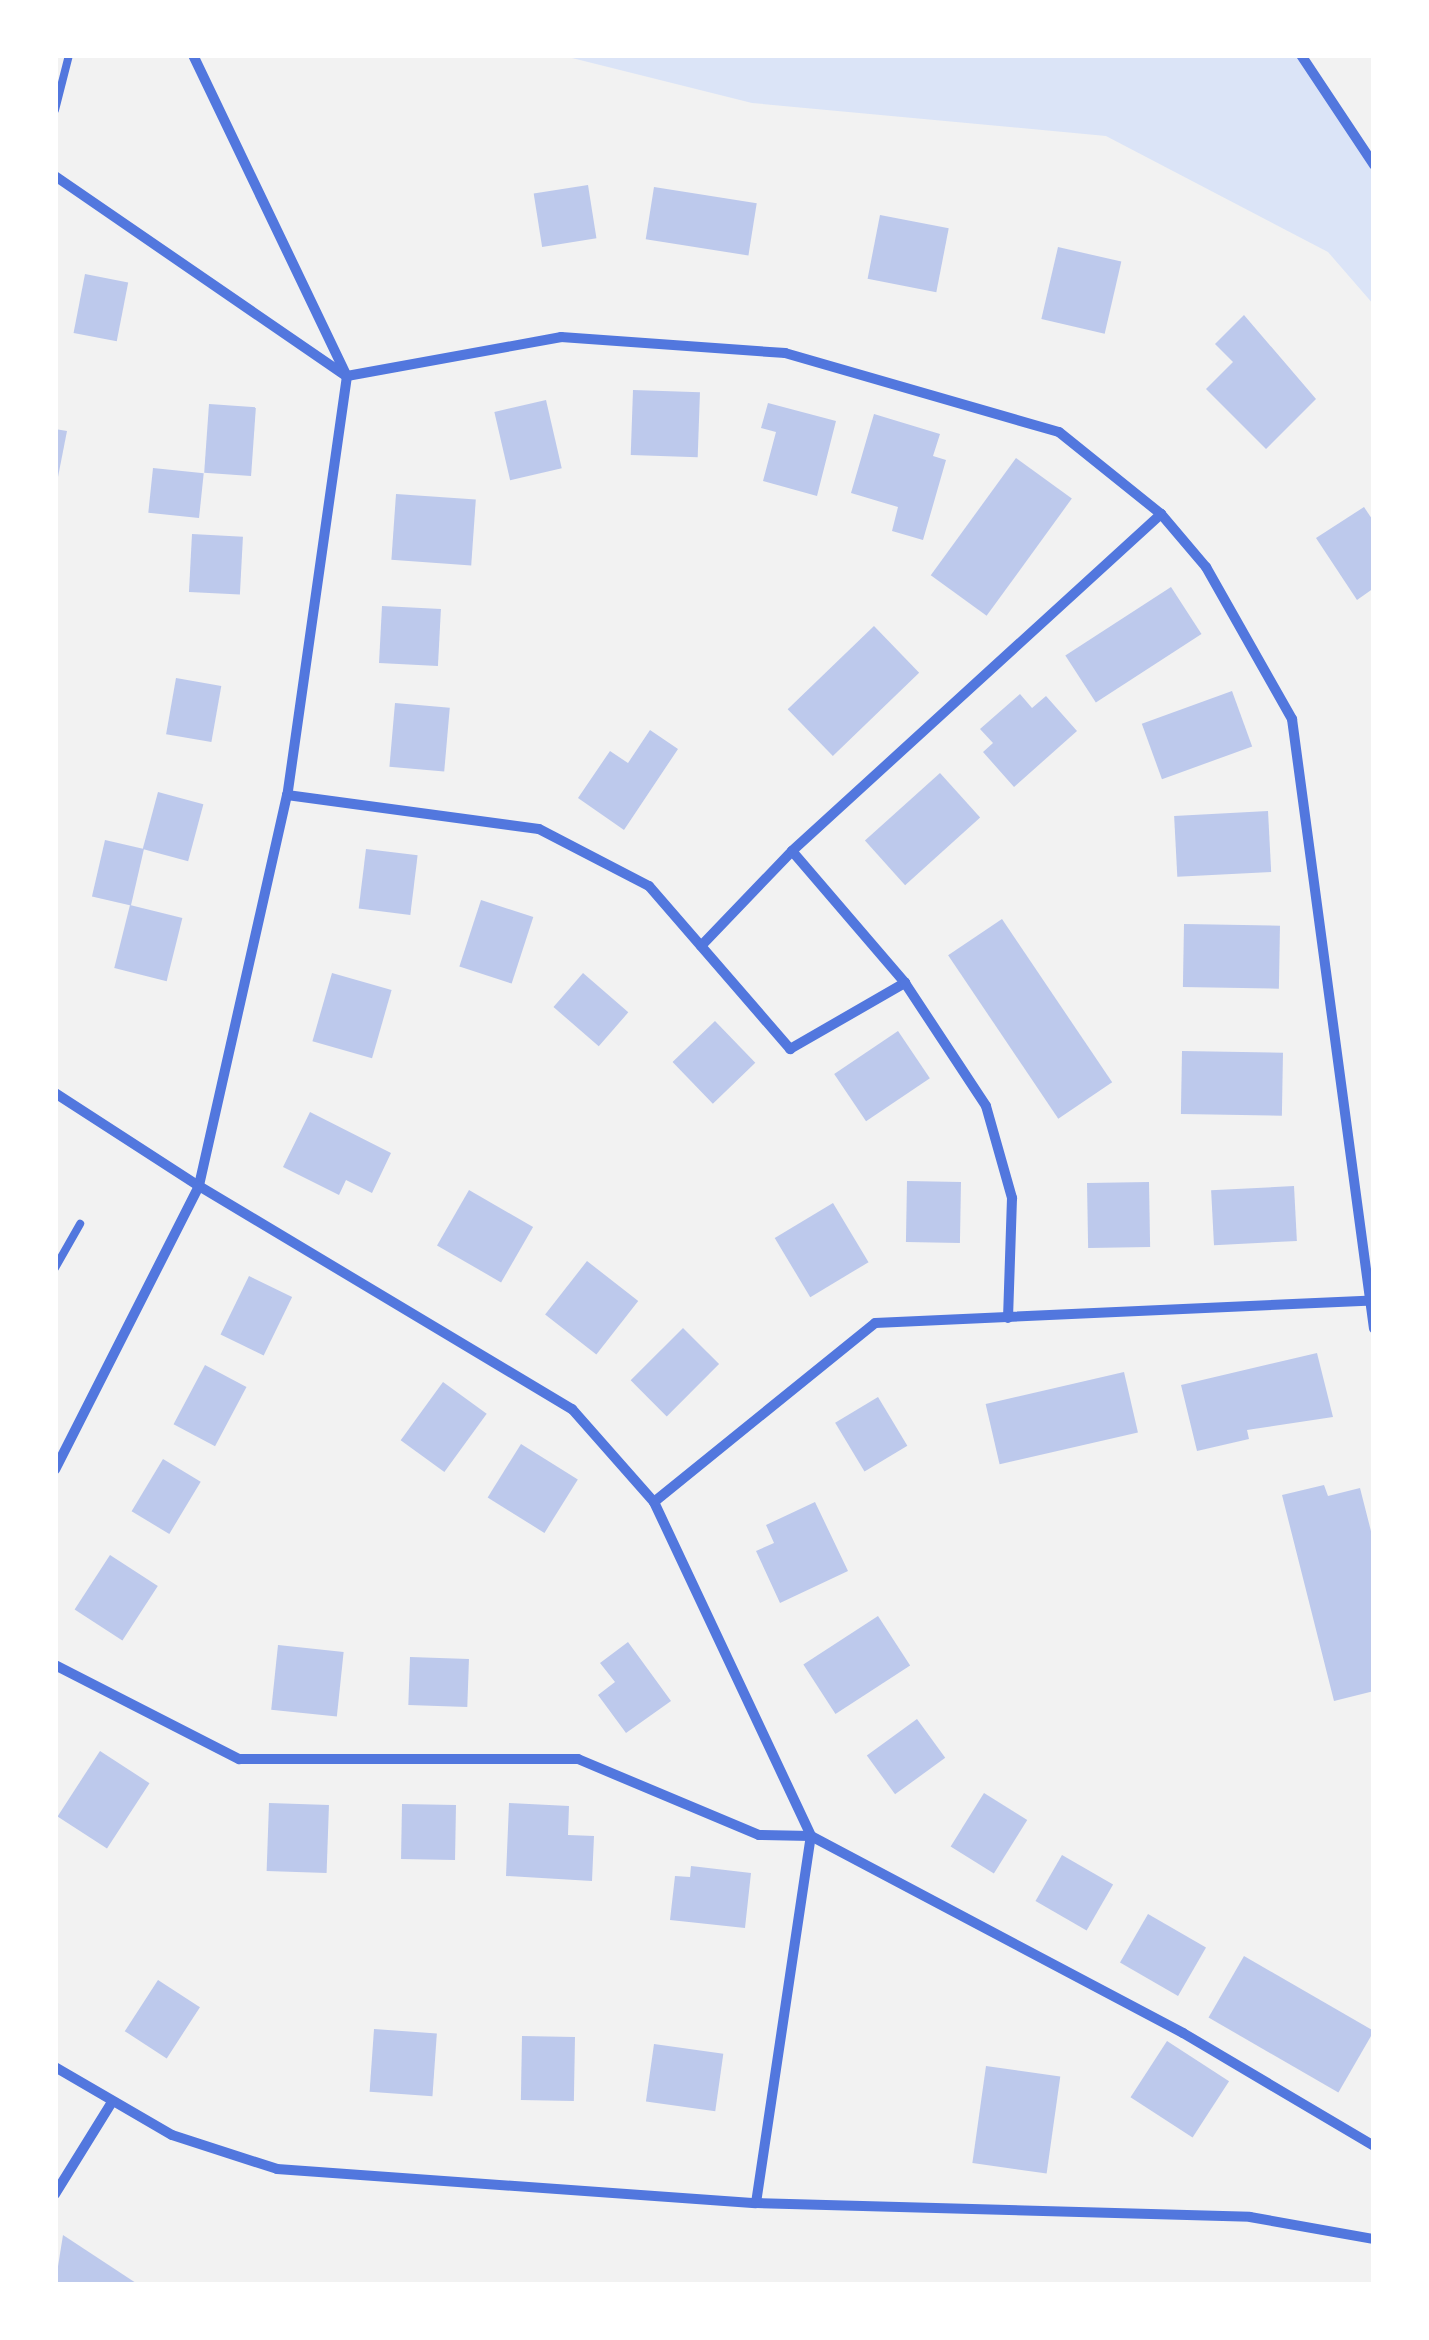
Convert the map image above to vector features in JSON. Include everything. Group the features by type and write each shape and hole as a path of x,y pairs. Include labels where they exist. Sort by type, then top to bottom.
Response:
{"street":[{"path":"55,1470 199,1186 287,795 347,376 193,55"},
{"path":"1301,55 1374,165"},
{"path":"55,176 347,376 561,337 785,353 1059,432 1161,514 1206,567 1292,719 1374,1329"},
{"path":"701,946 792,851 1161,514"},
{"path":"287,795 540,830 649,886 790,1050 905,984"},
{"path":"792,851 905,984 986,1106 1012,1198 1008,1318"},
{"path":"55,1093 199,1186 572,1409 654,1502 811,1836 756,2203"},
{"path":"654,1502 875,1323 1368,1302"},
{"path":"55,1665 239,1759 578,1758 759,1835 811,1836 1184,2032 1374,2146"},
{"path":"55,2067 112,2102 220,2156 277,2170 756,2203 1250,2217 1374,2239"},
{"path":"55,2194 112,2102"}],"lane":[{"path":"55,110 69,55"},
{"path":"55,1268 80,1224"}],"shaded area":[{"path":"560,55 1301,55 1374,165 1374,305 1328,252 1106,136 752,103"}],"building":[{"path":"588,185 596,238 542,247 534,194"},
{"path":"654,187 757,203 748,256 646,239"},
{"path":"880,215 949,228 936,292 868,279"},
{"path":"1058,247 1121,262 1105,334 1041,319"},
{"path":"85,274 128,282 117,341 74,333"},
{"path":"1244,315 1316,399 1266,449 1206,389 1233,362 1215,344"},
{"path":"633,390 700,392 698,457 631,455"},
{"path":"546,400 562,468 510,480 494,412"},
{"path":"768,403 836,421 817,496 763,481 776,432 761,428"},
{"path":"209,404 256,407 251,476 204,473"},
{"path":"874,414 940,434 933,456 946,460 923,540 892,531 898,507 851,493"},
{"path":"55,429 67,431 57,482 55,482"},
{"path":"1016,458 1072,499 987,616 931,575"},
{"path":"153,468 204,473 199,518 148,513"},
{"path":"396,494 476,500 471,565 391,560"},
{"path":"1364,507 1374,522 1374,588 1357,600 1316,538"},
{"path":"192,534 243,537 240,595 189,592"},
{"path":"1171,587 1201,634 1096,703 1065,656"},
{"path":"382,606 441,609 438,666 379,663"},
{"path":"874,626 919,673 833,756 788,709"},
{"path":"176,678 221,686 211,742 166,734"},
{"path":"1232,691 1252,746 1162,779 1142,724"},
{"path":"1020,694 1032,708 1046,696 1077,731 1014,787 983,752 993,743 980,729"},
{"path":"395,703 450,708 444,772 389,767"},
{"path":"650,730 678,749 624,830 578,798 610,751 628,763"},
{"path":"940,773 980,818 905,885 865,841"},
{"path":"158,792 203,804 188,861 143,849"},
{"path":"1268,811 1271,872 1177,877 1174,816"},
{"path":"105,840 144,849 131,906 92,897"},
{"path":"366,849 418,855 410,915 359,909"},
{"path":"481,900 533,917 512,984 459,967"},
{"path":"130,905 182,918 167,981 114,968"},
{"path":"1002,919 1112,1082 1058,1119 948,955"},
{"path":"1184,924 1280,926 1279,989 1183,987"},
{"path":"332,973 392,990 372,1058 312,1041"},
{"path":"583,973 628,1012 599,1046 553,1007"},
{"path":"715,1021 755,1063 713,1104 673,1062"},
{"path":"898,1031 930,1078 866,1121 834,1074"},
{"path":"1182,1051 1283,1053 1282,1116 1181,1114"},
{"path":"310,1112 391,1153 372,1193 346,1180 339,1195 283,1167"},
{"path":"907,1181 961,1182 960,1243 906,1242"},
{"path":"1149,1182 1150,1247 1088,1248 1087,1183"},
{"path":"1294,1186 1297,1241 1214,1245 1211,1190"},
{"path":"469,1190 533,1227 501,1282 437,1245"},
{"path":"833,1203 869,1262 810,1297 775,1238"},
{"path":"587,1261 638,1301 596,1355 545,1315"},
{"path":"249,1276 292,1297 264,1355 221,1334"},
{"path":"683,1328 719,1364 667,1416 631,1380"},
{"path":"1317,1353 1333,1417 1247,1430 1249,1439 1197,1451 1181,1385"},
{"path":"205,1365 246,1387 215,1446 174,1424"},
{"path":"1124,1372 1138,1432 1000,1464 986,1404"},
{"path":"443,1382 487,1414 444,1472 401,1440"},
{"path":"878,1397 907,1446 864,1472 835,1423"},
{"path":"521,1444 578,1480 544,1533 488,1497"},
{"path":"163,1459 201,1482 169,1534 132,1511"},
{"path":"1324,1485 1328,1496 1360,1488 1374,1543 1374,1691 1334,1701 1282,1495"},
{"path":"815,1502 848,1571 780,1603 756,1551 774,1543 766,1525"},
{"path":"110,1555 158,1586 122,1641 75,1610"},
{"path":"878,1616 910,1665 835,1714 803,1664"},
{"path":"628,1642 671,1701 626,1733 598,1695 615,1682 600,1663"},
{"path":"278,1645 344,1652 337,1717 271,1710"},
{"path":"410,1657 469,1659 467,1707 408,1705"},
{"path":"917,1719 945,1758 895,1794 867,1755"},
{"path":"100,1751 149,1783 107,1849 58,1816"},
{"path":"984,1793 1027,1820 994,1873 951,1846"},
{"path":"269,1803 329,1805 327,1873 267,1871"},
{"path":"509,1803 569,1806 568,1835 594,1836 592,1881 506,1876"},
{"path":"402,1804 456,1805 455,1860 401,1859"},
{"path":"1062,1855 1113,1884 1087,1930 1036,1901"},
{"path":"691,1866 751,1873 745,1928 670,1920 675,1876 690,1877"},
{"path":"1148,1914 1206,1947 1178,1996 1120,1962"},
{"path":"1244,1956 1374,2031 1338,2092 1208,2017"},
{"path":"158,1980 200,2007 167,2058 125,2031"},
{"path":"374,2029 437,2033 432,2096 370,2092"},
{"path":"522,2036 575,2037 574,2101 521,2100"},
{"path":"1167,2041 1229,2081 1193,2137 1131,2097"},
{"path":"654,2044 723,2054 715,2111 646,2101"},
{"path":"986,2066 1060,2076 1047,2173 972,2163"},
{"path":"63,2235 139,2285 55,2285"}]}
